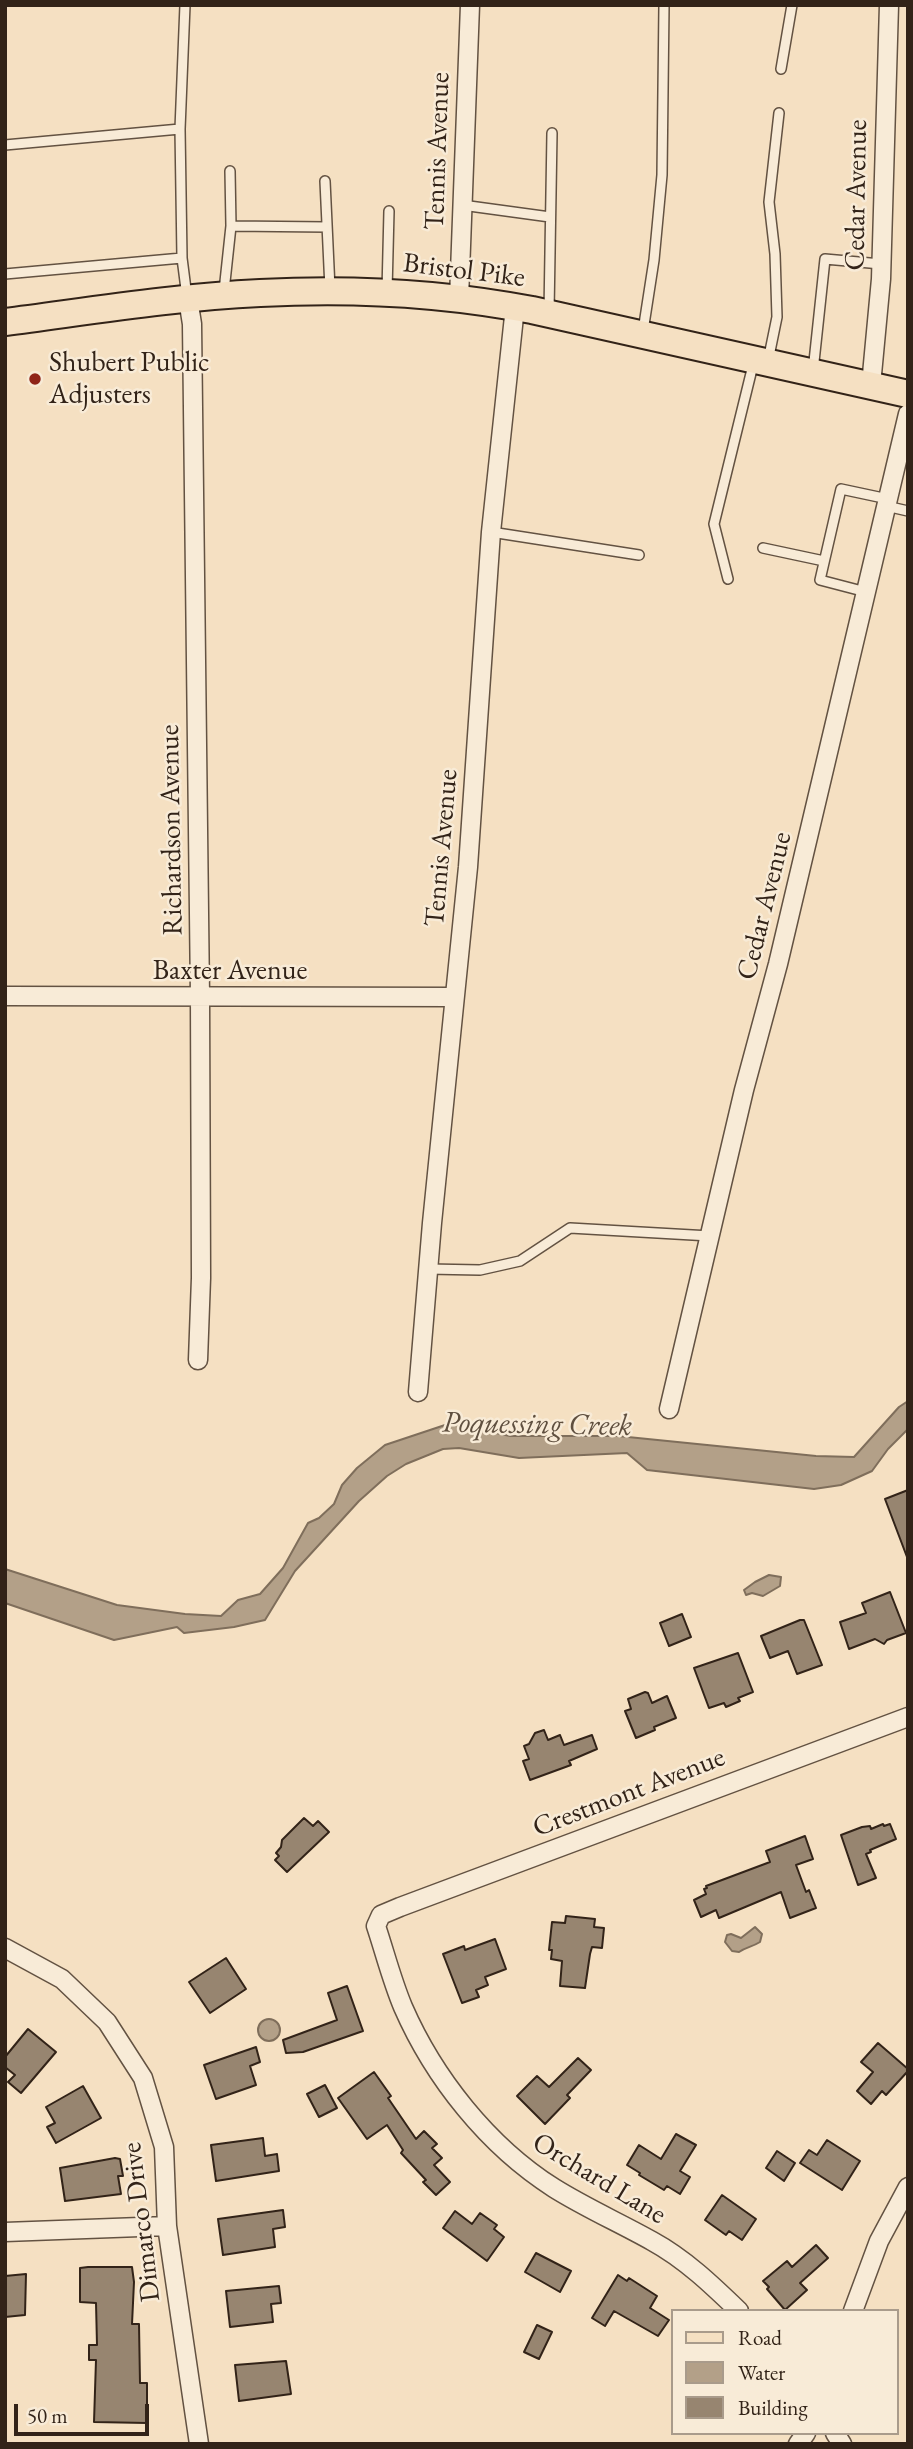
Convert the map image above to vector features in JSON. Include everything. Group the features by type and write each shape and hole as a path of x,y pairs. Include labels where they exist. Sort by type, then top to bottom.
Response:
{"main road":[{"name":"Bristol Pike","path":"5,322 223,295 331,291 387,293 515,307 908,394"}],"street":[{"name":"Tennis Avenue","path":"458,299 470,5"},
{"name":"Cedar Avenue","path":"871,386 881,264 889,5"},
{"name":"Richardson Avenue","path":"188,299 192,319 200,997 201,1278 198,1360"},
{"name":"Tennis Avenue","path":"418,1392 468,867 491,532 515,307"},
{"name":"Cedar Avenue","path":"669,1409 908,414"},
{"name":"Baxter Avenue","path":"5,996 454,997"},
{"name":"Crestmont Avenue","path":"376,1926 381,1915 400,1907 908,1717"},
{"name":"Orchard Lane","path":"376,1926 403,2007 431,2060 468,2112 510,2157 553,2188 654,2241 703,2276 737,2309"},
{"name":"Dimarco Drive","path":"5,1948 64,1981 107,2022 143,2078 164,2147 167,2226 199,2444"},
{"path":"854,2309 878,2241 908,2187"},
{"path":"5,2232 167,2226"}],"lane":[{"path":"185,5 180,129 182,258 188,299"},
{"path":"643,334 654,260 662,175 664,5"},
{"path":"781,69 784,38 792,5"},
{"path":"728,579 714,524 776,317 775,254 769,202 779,113"},
{"path":"5,145 180,129"},
{"path":"549,314 552,133"},
{"path":"223,295 231,226 230,172"},
{"path":"325,181 331,291"},
{"path":"462,205 550,217"},
{"path":"387,293 389,211"},
{"path":"231,226 327,227"},
{"path":"5,274 182,258"},
{"path":"813,372 825,259 881,264"},
{"path":"866,592 820,580 841,489 908,511"},
{"path":"491,532 639,555"},
{"path":"763,548 824,561"},
{"path":"428,1269 480,1270 520,1261 570,1228 710,1236"}],"water":[{"path":"908,1401 908,1429 888,1449 872,1471 841,1485 814,1489 647,1470 627,1453 519,1458 459,1448 443,1449 406,1464 387,1476 359,1501 295,1571 265,1620 234,1627 184,1633 177,1627 114,1640 5,1603 5,1569 117,1605 221,1616 238,1600 260,1594 283,1568 308,1523 319,1518 334,1504 342,1485 357,1468 385,1445 451,1423 510,1436 618,1436 816,1456 854,1457 899,1407"},
{"path":"769,1575 781,1577 780,1586 763,1596 752,1593 746,1595 744,1590"},
{"path":"755,1927 762,1934 757,1944 739,1952 732,1951 725,1942 727,1935 741,1938"},
{"path":"269,2019 279,2026 280,2030 273,2040 269,2041 259,2034 258,2030 265,2020"}],"building":[{"path":"908,1490 908,1556 907,1557 885,1499"},
{"path":"890,1592 906,1633 887,1640 884,1644 875,1639 849,1649 840,1622 866,1613 862,1603"},
{"path":"682,1614 691,1637 669,1646 660,1623"},
{"path":"804,1620 822,1665 797,1674 788,1651 770,1658 761,1636"},
{"path":"738,1653 753,1692 726,1707 724,1703 709,1708 694,1668"},
{"path":"645,1692 652,1703 667,1696 676,1718 636,1738 625,1711 631,1709 628,1699"},
{"path":"544,1730 548,1740 560,1735 564,1745 592,1735 597,1749 569,1761 571,1765 530,1780 523,1761 529,1759 524,1746 529,1744 535,1733"},
{"path":"304,1818 313,1826 318,1821 329,1832 287,1872 275,1860 279,1856 276,1853 282,1840"},
{"path":"890,1824 896,1839 866,1854 876,1878 858,1885 841,1835 862,1827 870,1826 871,1829"},
{"path":"805,1836 813,1859 796,1865 806,1892 809,1890 816,1908 790,1918 781,1892 719,1918 716,1910 701,1917 694,1900 706,1894 706,1886 770,1862 766,1851"},
{"path":"566,1916 595,1919 594,1927 604,1928 602,1948 592,1947 585,1988 560,1986 562,1961 551,1959 552,1950 549,1950 552,1922 565,1923"},
{"path":"495,1939 506,1969 485,1977 488,1985 476,1990 479,1997 462,2003 443,1954 464,1946 465,1950"},
{"path":"226,1958 246,1989 210,2013 189,1982"},
{"path":"347,1986 363,2031 303,2052 286,2053 283,2040 337,2020 328,1993"},
{"path":"28,2029 56,2052 21,2093 8,2082 15,2075 5,2067 5,2057"},
{"path":"878,2043 908,2071 886,2095 882,2091 871,2104 857,2091 873,2072 861,2062"},
{"path":"256,2047 260,2062 250,2066 256,2085 216,2099 204,2065"},
{"path":"578,2058 591,2070 567,2095 570,2098 545,2124 517,2096 537,2076 549,2087"},
{"path":"374,2072 416,2139 424,2131 437,2144 432,2148 442,2158 434,2165 450,2182 436,2195 401,2153 403,2150 387,2125 367,2139 338,2098"},
{"path":"325,2085 337,2108 319,2117 307,2094"},
{"path":"83,2086 101,2118 56,2143 47,2127 55,2123 46,2107"},
{"path":"676,2134 696,2145 680,2171 690,2177 680,2194 667,2186 664,2190 627,2165 639,2145 661,2159"},
{"path":"263,2138 265,2156 277,2154 279,2171 216,2181 211,2145"},
{"path":"827,2140 860,2161 842,2190 800,2163 809,2150 817,2155"},
{"path":"777,2151 795,2163 784,2181 766,2168"},
{"path":"120,2159 123,2176 118,2176 121,2194 65,2201 60,2168"},
{"path":"722,2195 756,2219 742,2240 729,2231 726,2235 705,2220"},
{"path":"283,2210 285,2227 273,2229 275,2247 223,2255 218,2219"},
{"path":"455,2211 472,2224 480,2213 497,2225 494,2229 504,2237 487,2261 443,2228"},
{"path":"816,2245 828,2258 800,2283 807,2290 784,2309 763,2281 787,2261 792,2267"},
{"path":"536,2253 571,2271 560,2292 525,2272"},
{"path":"132,2267 132,2324 139,2324 140,2383 147,2383 147,2423 94,2422 96,2360 89,2360 89,2345 97,2345 96,2303 80,2302 80,2268"},
{"path":"26,2274 25,2315 5,2317 5,2276"},
{"path":"618,2275 627,2281 629,2278 657,2296 650,2308 669,2320 658,2336 614,2311 605,2326 592,2318"},
{"path":"279,2286 281,2303 271,2304 273,2322 230,2327 226,2291"},
{"path":"537,2325 552,2332 539,2359 524,2352"},
{"path":"286,2361 291,2394 239,2401 235,2365"}],"place":[{"name":"Shubert Public Adjusters","path":"35,379"}],"water label":[{"name":"Poquessing Creek","path":"537,1425"}]}
